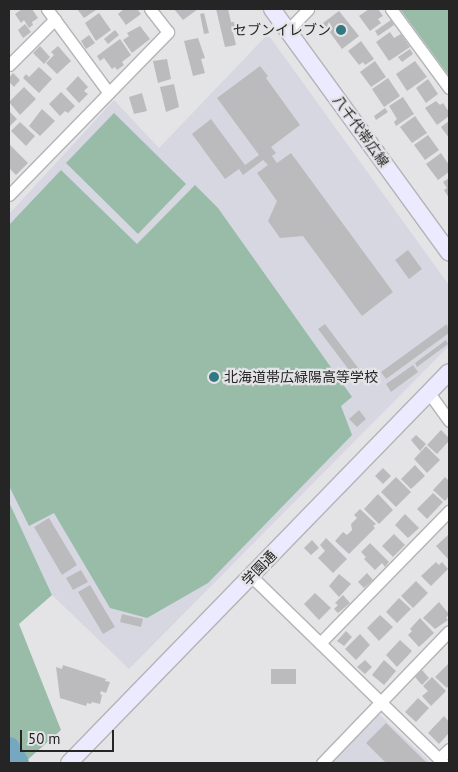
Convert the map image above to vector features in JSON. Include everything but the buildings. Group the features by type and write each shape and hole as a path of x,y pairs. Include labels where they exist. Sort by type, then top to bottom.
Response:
{"street":[{"path":"47,9 110,93"},
{"path":"9,195 168,32 150,9"},
{"name":"八千代帯広線","path":"272,9 449,253"},
{"path":"288,30 308,9"},
{"path":"391,9 449,88"},
{"path":"9,65 55,19"},
{"name":"学園通","path":"69,763 449,372"},
{"path":"429,394 449,421"},
{"path":"320,643 449,511"},
{"path":"251,576 441,761 449,749"},
{"path":"322,763 449,631"}],"shaded area":[{"name":"北海道帯広緑陽高等学校","path":"265,37 270,37 449,285 449,346 129,669 52,595 9,502 9,214 114,100 159,148"},
{"path":"378,713 431,763 331,763"}],"green space":[{"path":"400,9 449,9 449,76"},
{"path":"114,113 186,184 138,234 66,163"},
{"path":"61,170 137,244 195,185 218,208 352,397 341,406 352,435 208,583 147,618 110,608 54,513 29,526 9,486 9,225"},
{"path":"9,502 52,595 19,624 61,730 24,763 9,763"}],"waterway":[{"path":"9,748 18,763"}],"place":[{"name":"セブンイレブン","path":"341,30"},
{"name":"北海道帯広緑陽高等学校","path":"214,377"}]}
